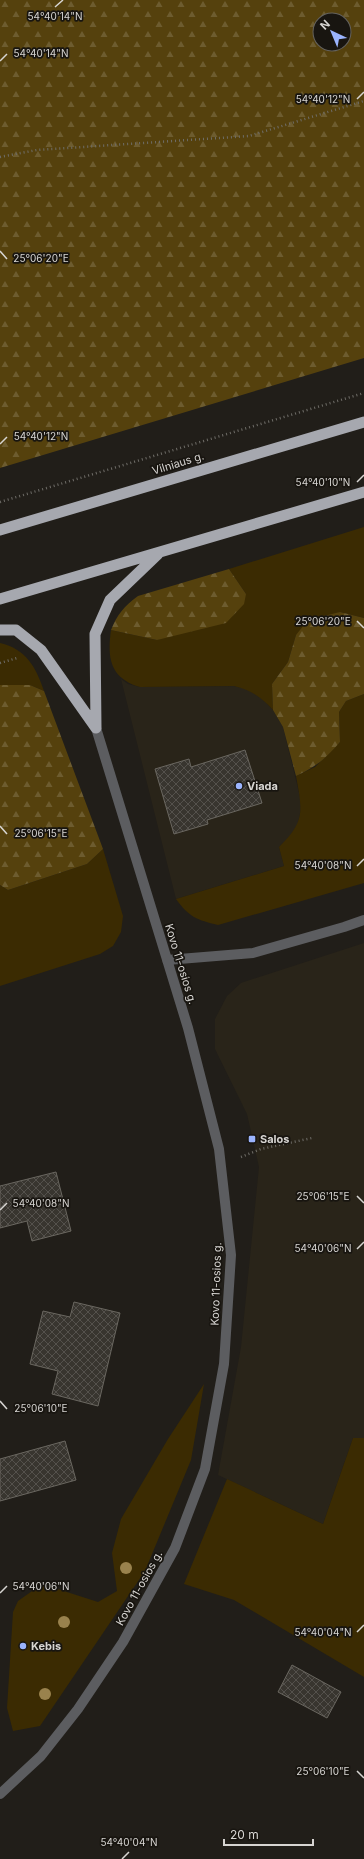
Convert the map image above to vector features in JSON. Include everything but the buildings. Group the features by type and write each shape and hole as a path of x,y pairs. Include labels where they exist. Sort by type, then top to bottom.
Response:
{"highway":[{"name":"Vilniaus g.","path":"0,530 364,422"},
{"path":"0,599 364,492"},
{"path":"96,728 95,634 110,600 160,552"},
{"path":"0,630 16,630 41,650 96,728"}],"street":[{"name":"Kovo 11-osios g.","path":"0,1794 41,1756 78,1709 123,1642 175,1548 205,1469 224,1364 231,1255 222,1165 188,1028 96,728"},
{"path":"167,960 252,953 364,920"}],"path":[{"path":"0,157 37,150 249,136 364,101"},
{"path":"0,502 364,393"},
{"path":"222,1165 261,1148 312,1138"}],"shaded area":[{"path":"364,527 364,618 340,612 296,635 288,662 272,684 273,710 255,695 234,686 140,687 122,678 113,666 110,649 111,630 157,640 246,594 229,569"},
{"path":"0,643 17,650 29,660 44,691 30,685 0,685"},
{"path":"121,679 128,684 140,687 234,686 247,689 261,697 273,710 283,727 302,805 298,824 290,837 279,847 284,866 176,899"},
{"path":"364,694 364,883 218,925 204,921 189,914 176,899 284,866 279,847 294,830 300,814 300,798 296,776 315,767 340,742 339,712 346,701"},
{"path":"103,849 123,916 121,932 113,946 100,954 0,986 0,885 8,890 87,864"},
{"path":"364,943 364,1438 353,1438 323,1524 218,1475 241,1347 259,1167 247,1114 215,1049 215,1019 227,996 241,983"},
{"path":"204,1384 191,1460 145,1571 40,1726 13,1731 7,1708 13,1612 18,1601 42,1584 98,1602 117,1591 112,1553 121,1519 168,1439"},
{"path":"353,1438 364,1438 364,1677 234,1600 184,1584 227,1479 323,1524"}],"green space":[{"path":"0,0 364,0 364,358 0,468"},
{"path":"229,569 246,594 244,604 226,623 157,640 111,630 122,611 138,596"},
{"path":"340,612 364,618 364,694 346,701 339,712 340,742 320,762 296,776 283,727 273,710 272,684 288,662 296,635 308,620"},
{"path":"0,685 30,685 44,691 103,849 87,864 8,890 0,885"}],"place":[{"name":"Viada","path":"239,786"},
{"name":"Salos","path":"252,1139"},
{"name":"Kebis","path":"23,1646"}]}
